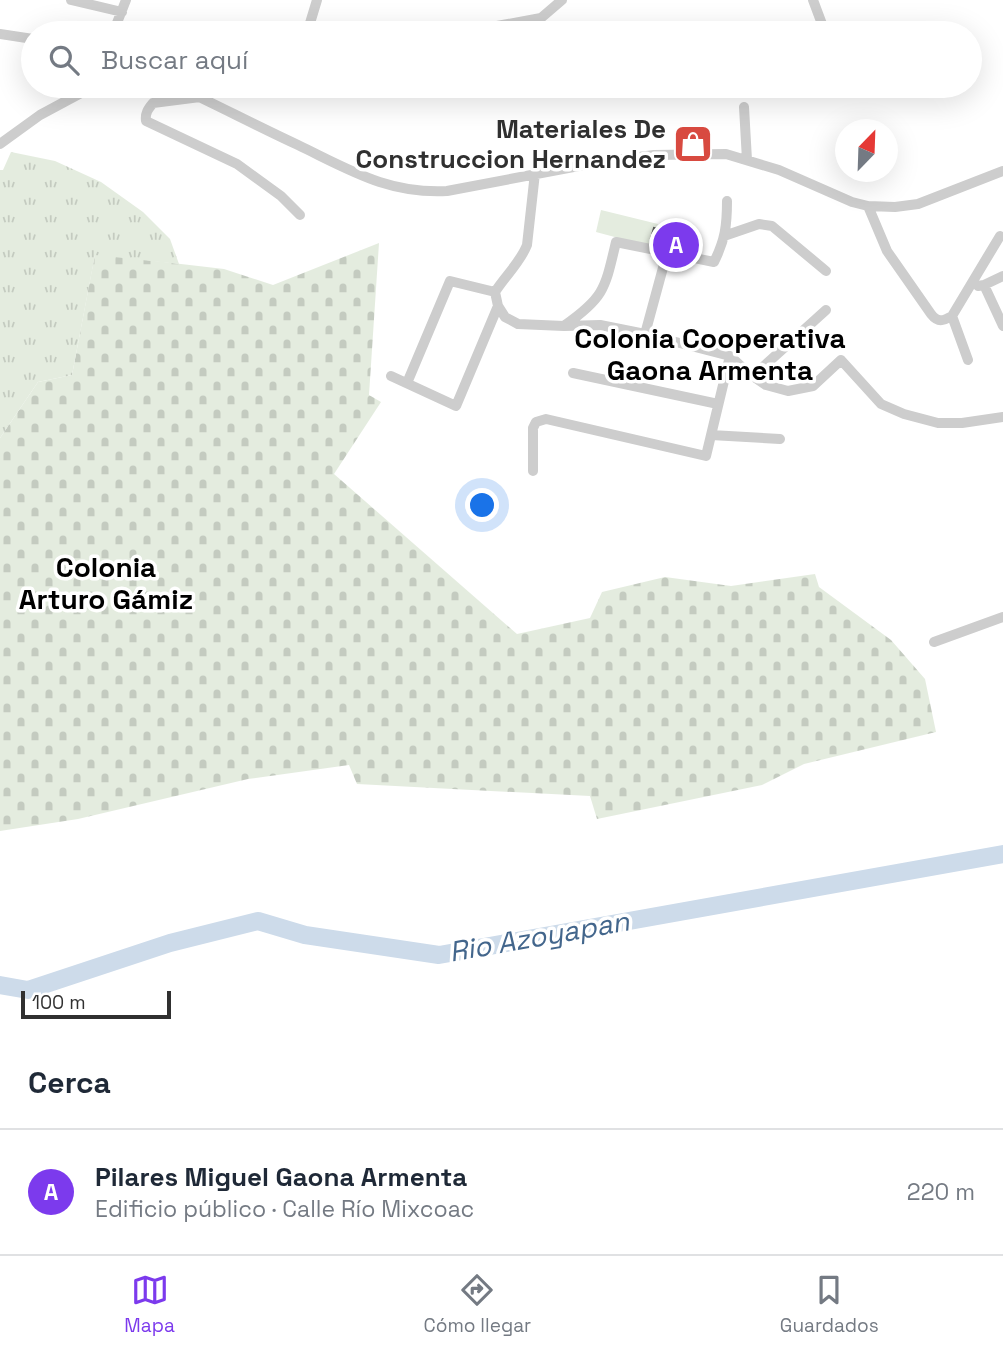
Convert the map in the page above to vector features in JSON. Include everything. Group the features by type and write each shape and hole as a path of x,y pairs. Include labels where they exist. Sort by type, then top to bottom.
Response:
{"street":[{"path":"71,0 122,12"},
{"path":"118,21 126,0"},
{"path":"311,21 317,0"},
{"path":"524,21 541,18 562,0"},
{"path":"813,0 821,21"},
{"path":"0,34 21,37"},
{"path":"0,144 40,115 72,98"},
{"path":"192,98 153,103 145,115 146,121 237,164 281,196 300,215"},
{"path":"202,98 363,176 403,189 422,191 447,191 535,173 654,155 726,154 779,170 852,202 868,206 895,207 918,204 1003,171"},
{"path":"744,107 747,160"},
{"path":"535,173 524,254 495,292 498,306 505,317 518,324 600,325 645,334 730,356 766,385 788,391 813,386 841,360 881,404 904,414 938,423 962,423 1003,417"},
{"path":"564,326 594,302 602,292 616,242 714,262 723,244 727,201"},
{"path":"868,206 887,251 935,319 947,319"},
{"path":"724,236 759,224 772,226 826,271"},
{"path":"947,319 971,286 1000,236"},
{"path":"645,334 667,253"},
{"path":"971,286 984,285 1003,276"},
{"path":"407,383 450,281 495,292"},
{"path":"984,285 1003,326"},
{"path":"391,376 456,406 498,306"},
{"path":"753,376 826,310"},
{"path":"947,319 968,360"},
{"path":"533,471 533,428 536,422 546,419 706,456 730,356"},
{"path":"573,373 718,404"},
{"path":"711,435 780,439"},
{"path":"934,642 1003,617"}],"green space":[{"path":"11,152 55,161 101,182 143,212 170,239 179,264 95,255 72,375 38,382 0,438 0,170 3,170"},
{"path":"601,210 658,224 652,247 596,232"},
{"path":"379,243 369,395 381,402 334,474 517,634 590,618 602,592 665,577 731,586 815,574 819,587 891,640 925,679 936,732 804,764 762,785 597,819 590,796 357,784 349,765 248,779 78,819 0,831 0,438 38,382 72,375 95,254 224,269 273,285"}],"building":[{"path":"654,228 678,234 678,238 689,241 686,250 651,238"}],"waterway":[{"name":"Rio Azoyapan","path":"0,985 28,990 170,943 258,921 305,935 439,955 1003,854"}],"place":[{"name":"Materiales De Construccion Hernandez","path":"693,144"},
{"name":"Pilares Miguel Gaona Armenta","path":"676,245"}],"district":[{"name":"Colonia Cooperativa Gaona Armenta","path":"710,354"},
{"name":"Colonia Arturo Gámiz","path":"106,583"}]}
